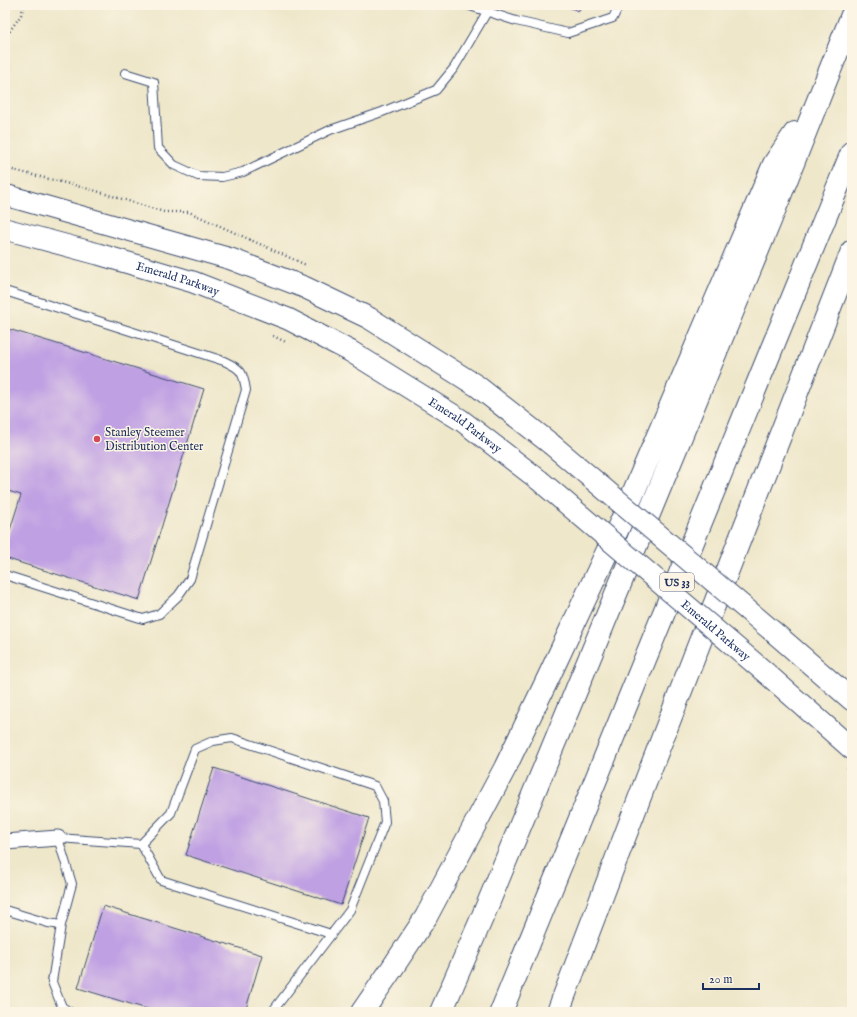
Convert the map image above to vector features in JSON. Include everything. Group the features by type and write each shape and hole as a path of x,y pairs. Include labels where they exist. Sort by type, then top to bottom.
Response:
{"highway":[{"path":"441,1012 485,911 770,221 852,15"},
{"path":"362,1012 426,917 505,768 555,665 620,524 774,164 818,99"},
{"name":"US 33","path":"501,1012 852,152"},
{"path":"558,1012 652,765 852,251"}],"main road":[{"path":"5,195 231,259 304,287 369,318 477,386 551,444 852,700"},
{"name":"Emerald Parkway","path":"5,229 193,282 288,319 350,351 462,420 539,480 766,673 852,749"}],"street":[{"path":"5,842 58,838"}],"lane":[{"path":"467,5 516,21 568,33 613,18 619,5"},
{"path":"125,73 154,82 158,148 174,165 198,176 222,177 243,172 330,130 382,112 436,90 454,68 487,12"},
{"path":"5,291 224,361 237,367 244,377 246,390 190,579 178,596 160,614 143,619 5,575"},
{"path":"141,844 171,813 195,749 213,741 232,738 375,786 383,801 385,822 350,910 272,1012"},
{"path":"70,1012 62,1007 52,982 61,925 72,884 58,838 141,844"},
{"path":"141,844 161,880 331,934"},
{"path":"5,910 48,923 61,925"}],"path":[{"path":"5,38 21,15 24,5"},
{"path":"268,334 288,343"}],"building":[{"path":"563,5 581,5 579,11"},
{"name":"Stanley Steemer Distribution Center","path":"5,328 204,389 139,600 5,558 5,546 21,495 5,490"},
{"path":"214,768 369,818 341,905 186,855"},
{"path":"103,906 262,955 245,1012 157,1012 78,988"}],"place":[{"name":"Stanley Steemer Distribution Center","path":"97,439"}]}
